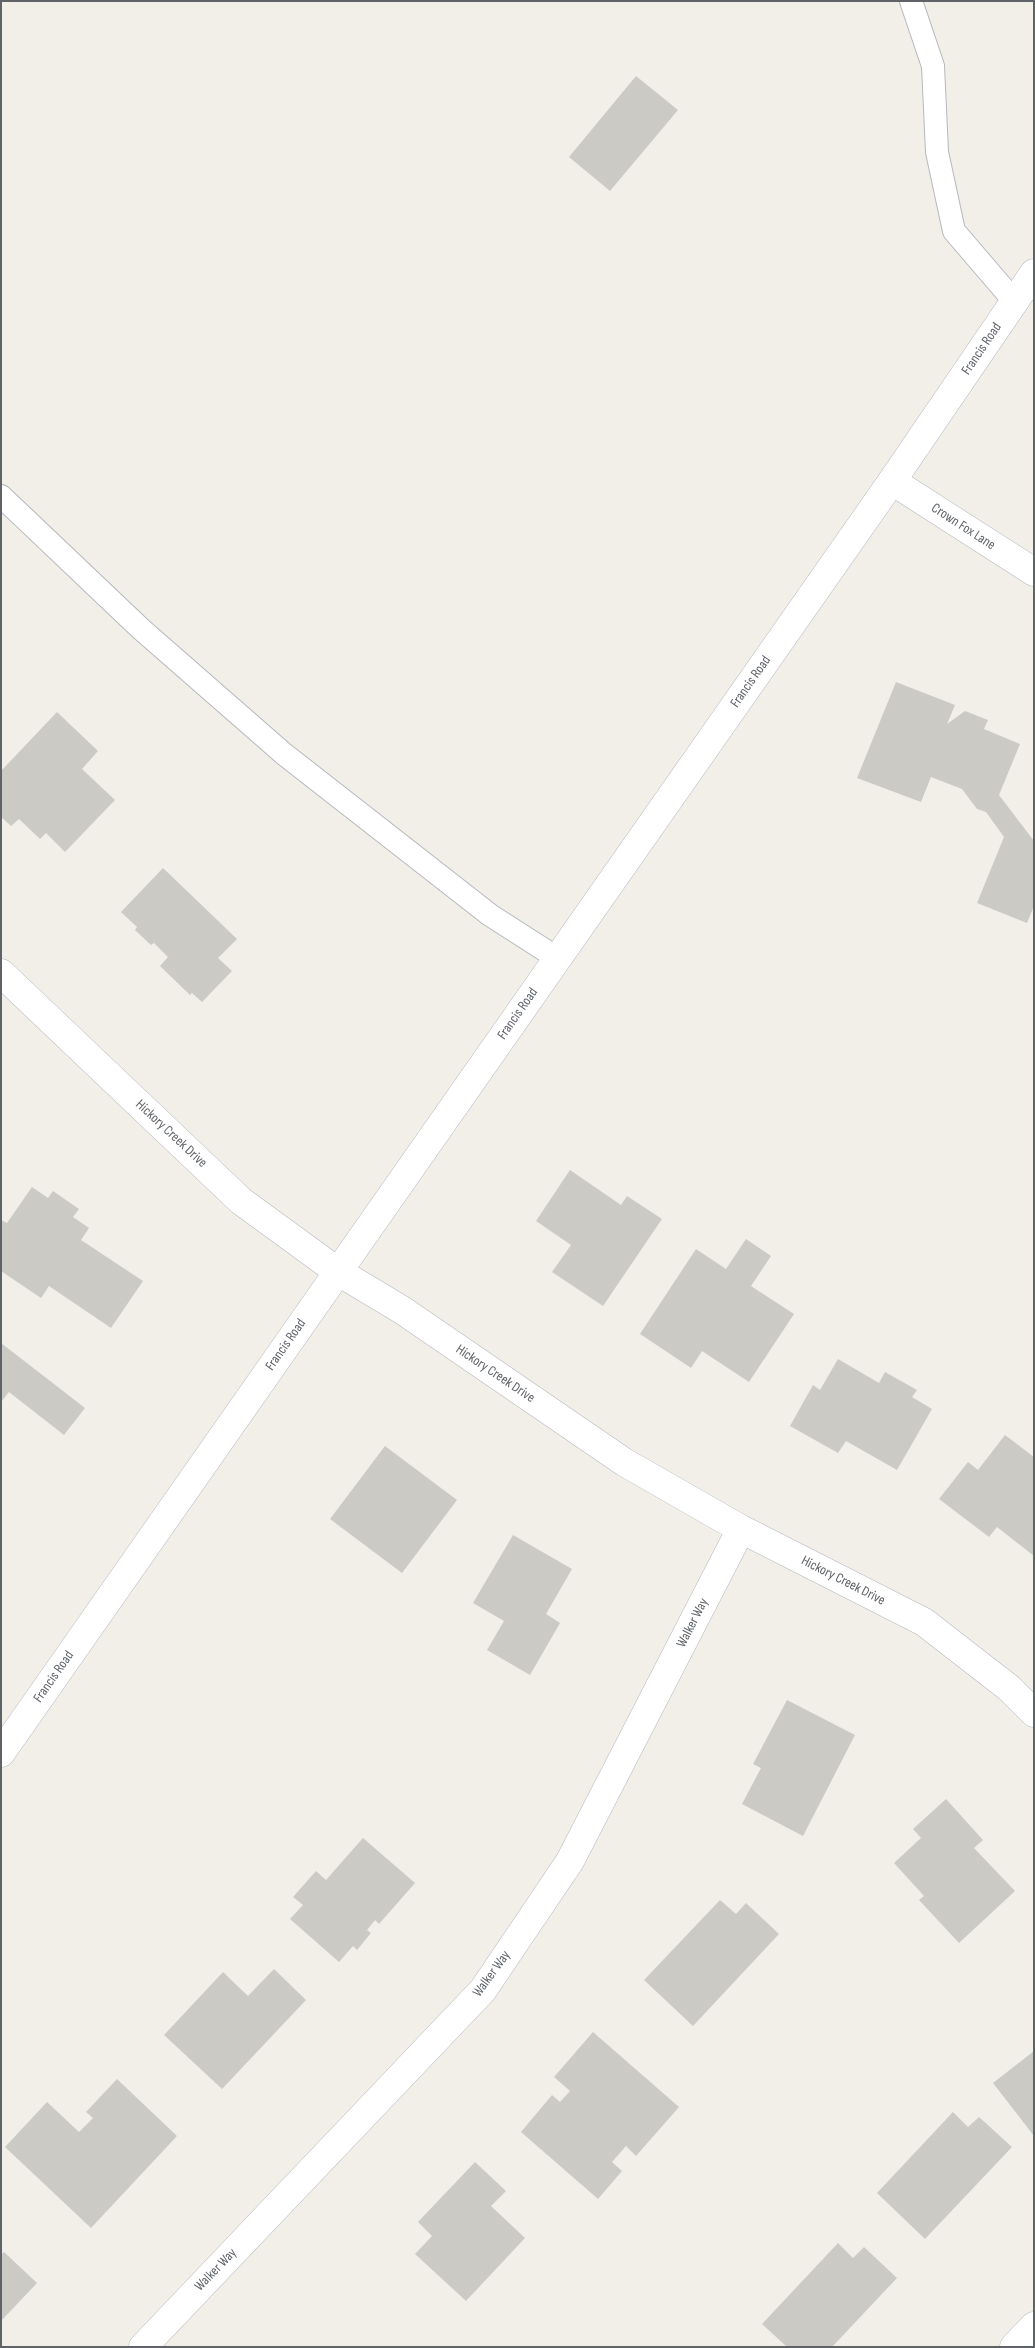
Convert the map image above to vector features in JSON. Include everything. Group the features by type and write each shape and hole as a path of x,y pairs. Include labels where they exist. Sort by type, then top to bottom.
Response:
{"street":[{"name":"Francis Road","path":"1,1753 892,481 1034,273"},
{"name":"Crown Fox Lane","path":"892,481 1034,572"},
{"name":"Hickory Creek Drive","path":"1,973 241,1200 337,1271 402,1310 624,1462 741,1529 924,1622 1009,1688 1034,1712"},
{"name":"Walker Way","path":"143,2347 483,1990 570,1860 741,1529"},
{"path":"1014,2347 1034,2326"}],"lane":[{"path":"911,1 933,66 937,152 954,231 1014,302"},
{"path":"1,496 141,629 284,754 490,915 557,958"}],"building":[{"path":"636,76 678,110 610,191 569,157"},
{"path":"896,682 955,705 947,724 965,711 988,720 984,729 1020,744 999,795 1034,841 1034,906 1027,923 977,903 1004,837 986,812 977,809 962,789 931,777 921,802 857,778"},
{"path":"57,712 98,751 82,769 115,800 65,852 46,833 40,839 19,819 11,826 1,817 1,771"},
{"path":"163,868 237,939 218,958 232,971 202,1002 192,993 190,995 160,966 168,957 154,943 151,945 135,930 137,927 121,912"},
{"path":"570,1170 621,1205 627,1196 662,1219 603,1306 552,1272 571,1245 536,1221"},
{"path":"32,1187 48,1198 53,1191 79,1209 73,1217 89,1228 81,1240 143,1281 111,1328 49,1286 41,1298 1,1271 1,1220 7,1223"},
{"path":"746,1239 771,1256 751,1286 794,1314 749,1382 702,1351 691,1368 640,1334 696,1249 726,1269"},
{"path":"1,1343 85,1408 64,1435 9,1392 1,1402"},
{"path":"838,1359 879,1383 885,1372 917,1390 912,1397 932,1409 897,1470 846,1441 838,1453 790,1426 813,1385 820,1390"},
{"path":"1005,1435 1034,1457 1034,1556 997,1527 989,1537 939,1499 968,1462 978,1470"},
{"path":"385,1446 457,1500 402,1573 330,1519"},
{"path":"513,1535 572,1569 546,1614 560,1623 530,1675 487,1650 504,1621 473,1603"},
{"path":"787,1700 855,1735 803,1836 742,1804 761,1768 753,1764"},
{"path":"946,1799 983,1840 974,1848 1015,1891 959,1943 919,1900 924,1896 894,1863 921,1838 913,1829"},
{"path":"363,1838 415,1883 379,1924 375,1920 367,1930 371,1933 357,1950 353,1946 339,1962 290,1919 303,1905 293,1897 316,1871 326,1880"},
{"path":"720,1900 736,1914 746,1903 779,1934 693,2026 644,1980"},
{"path":"274,1969 306,2000 222,2089 164,2035 223,1972 248,1996"},
{"path":"593,2032 679,2107 636,2156 626,2146 612,2162 622,2171 598,2199 521,2132 552,2095 560,2102 570,2091 554,2077"},
{"path":"1034,2051 1034,2136 993,2083"},
{"path":"117,2079 177,2136 91,2228 5,2147 47,2102 79,2132 93,2118 86,2112"},
{"path":"953,2112 968,2127 979,2117 1012,2147 925,2239 877,2193"},
{"path":"475,2162 506,2191 491,2206 525,2238 466,2301 415,2254 432,2236 418,2222"},
{"path":"838,2243 853,2258 864,2247 897,2278 832,2347 787,2347 762,2324"},
{"path":"4,2252 37,2283 1,2321 1,2255"}]}
